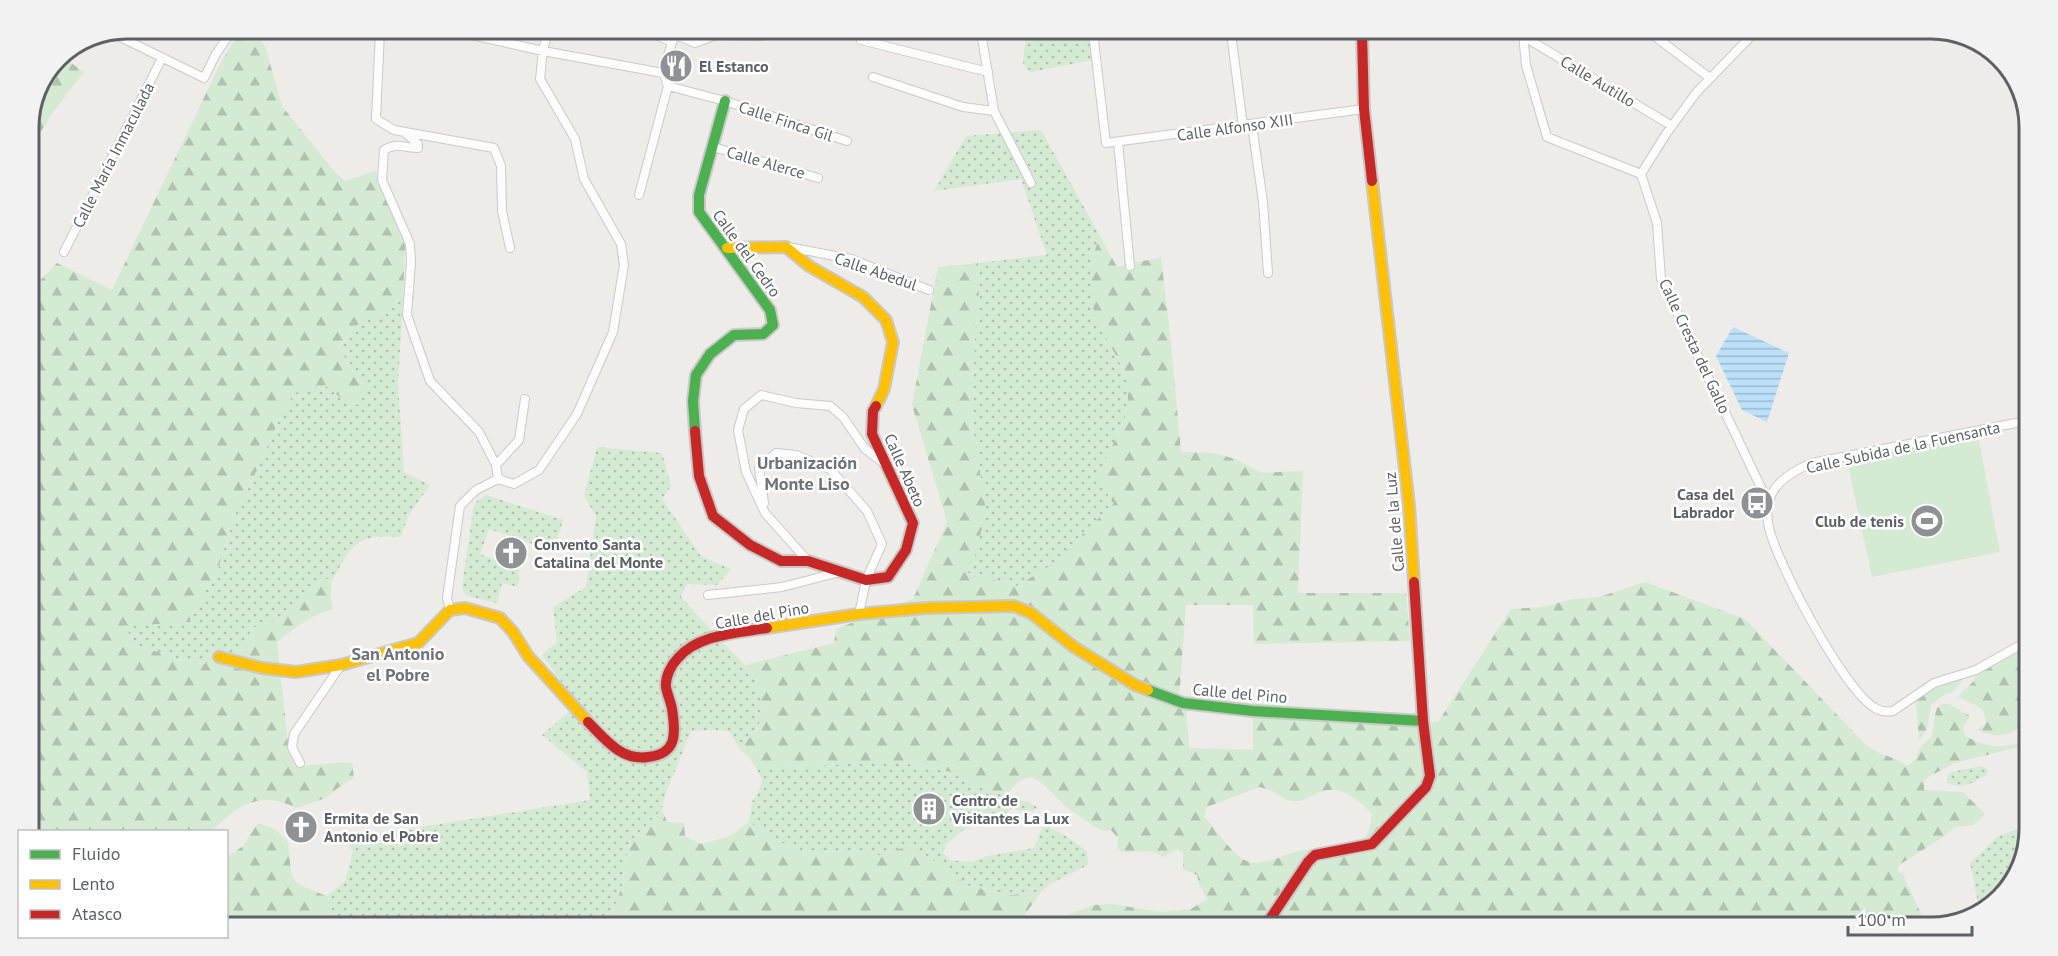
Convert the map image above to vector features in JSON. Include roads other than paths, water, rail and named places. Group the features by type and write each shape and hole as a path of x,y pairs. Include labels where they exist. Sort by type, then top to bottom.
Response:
{"street":[{"path":"125,39 204,78 226,39"},
{"path":"380,39 376,119 394,130 494,148 501,166 502,211 510,248"},
{"path":"490,39 663,73"},
{"path":"219,657 262,668 296,672 341,665 418,643 450,609 447,598 460,506 476,490 498,479 514,484 539,470 577,414 613,332 624,265 621,244 584,179 575,139 540,79 546,39"},
{"path":"639,195 668,86 663,73 675,39"},
{"path":"683,39 694,44 706,39"},
{"path":"982,39 994,111 1031,183"},
{"name":"Calle Alfonso XIII","path":"1094,39 1106,143 1364,109"},
{"path":"1232,39 1243,126"},
{"name":"Calle de la Luz","path":"1271,917 1315,855 1372,844 1426,787 1430,776 1423,721 1408,505 1364,109 1362,39"},
{"path":"1523,39 1526,65 1548,137 1641,174 1696,93 1748,39"},
{"name":"Calle Autillo","path":"1530,39 1672,126"},
{"path":"1658,39 1710,78"},
{"path":"861,40 988,72"},
{"name":"Calle María Inmaculada","path":"64,252 162,58"},
{"path":"873,77 963,107 994,111"},
{"path":"668,86 725,101"},
{"name":"Calle Finca Gil","path":"725,101 847,141"},
{"name":"Calle del Cedro","path":"725,101 699,195 699,212 770,310 773,325 763,334 734,335 710,354 696,375 693,401 699,477 713,516 750,545 781,561 808,561 866,580"},
{"path":"1252,125 1263,202 1268,273"},
{"path":"404,132 418,144 418,148 398,145 384,150 382,180 410,244 407,315 430,381 478,432 496,465 498,479"},
{"path":"1118,142 1130,266"},
{"name":"Calle Alerce","path":"713,147 818,178"},
{"name":"Calle Cresta del Gallo","path":"1641,174 1657,223 1661,279 1768,502"},
{"path":"727,248 786,247"},
{"name":"Calle Abedul","path":"786,247 851,259 929,290"},
{"name":"Calle Abeto","path":"786,247 809,266 863,297 886,320 893,342 884,389 873,411 872,434 913,523 906,550 888,577 866,580"},
{"path":"808,561 765,513 746,472 738,430 744,409 761,395 796,403 830,406 843,417 865,449 888,466"},
{"path":"496,465 519,440 525,399"},
{"name":"Calle Subida de la Fuensanta","path":"1768,502 1782,481 1812,463 2019,422"},
{"path":"765,513 759,468 776,453 796,455 830,469 867,511 882,544 866,580 859,614"},
{"path":"1768,502 1767,521 1773,541 1821,638 1837,664 1863,697 1875,708 1882,711 1893,711 1935,683 1976,670 2019,646"},
{"path":"708,595 782,587 841,572"},
{"name":"Calle del Pino","path":"450,609 465,608 500,618 513,632 528,656 610,745 628,756 645,758 662,755 670,748 674,740 672,709 666,686 669,671 678,657 695,644 722,635 859,614 926,608 1014,606 1031,613 1074,647 1136,685 1183,704 1253,711 1423,721"},
{"path":"300,762 291,747 294,734 341,665"}],"water":[{"path":"1733,327 1789,353 1767,422 1742,410 1716,356"}],"place":[{"name":"El Estanco","path":"676,66"},
{"name":"Casa del Labrador","path":"1757,503"},
{"name":"Club de tenis","path":"1927,521"},
{"name":"Convento Santa Catalina del Monte","path":"511,553"},
{"name":"Centro de Visitantes La Lux","path":"929,809"},
{"name":"Ermita de San Antonio el Pobre","path":"301,827"}],"district":[{"name":"Urbanización Monte Liso","path":"807,472"},
{"name":"San Antonio el Pobre","path":"398,663"}]}
